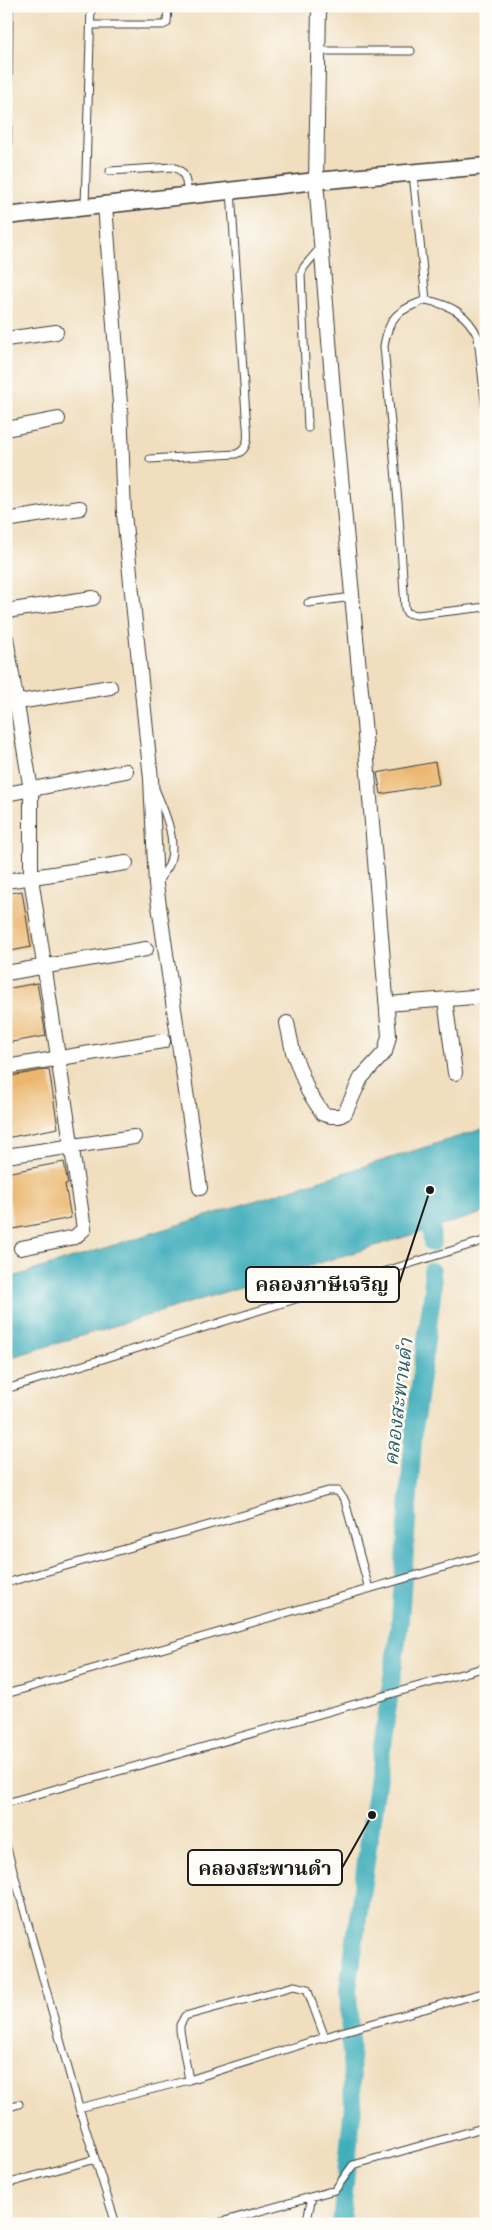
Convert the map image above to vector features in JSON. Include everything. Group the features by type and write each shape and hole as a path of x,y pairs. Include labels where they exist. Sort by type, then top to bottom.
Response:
{"street":[{"path":"287,1023 292,1052 308,1091 323,1114 339,1116 345,1113 362,1078 386,1052 389,1036 364,723 316,182 319,6"},
{"path":"7,216 84,206 486,166"},
{"path":"105,205 120,404 124,514 151,779 156,885 200,1188"},
{"path":"6,339 56,332"},
{"path":"6,429 58,419"},
{"path":"6,520 80,508"},
{"path":"6,611 93,598"},
{"path":"6,638 11,703 31,790 31,878 73,1146 84,1229 75,1237 21,1248"},
{"path":"11,703 110,687"},
{"path":"6,794 126,771"},
{"path":"6,882 126,863"},
{"path":"6,973 146,949"},
{"path":"387,1004 486,996"},
{"path":"445,1000 455,1074"},
{"path":"6,1067 163,1041"},
{"path":"6,1156 134,1138"}],"lane":[{"path":"7,216 9,6"},
{"path":"84,206 91,6"},
{"path":"91,25 163,25 167,23 168,6"},
{"path":"318,50 411,51"},
{"path":"110,172 173,167 180,169 184,174 188,196"},
{"path":"413,174 426,300"},
{"path":"150,459 236,454 246,448 246,415 230,191"},
{"path":"308,428 301,274 304,267 322,246"},
{"path":"486,410 478,337 473,326 446,304 426,300 403,308 393,319 387,330 384,346 405,608 407,613 417,615 486,607"},
{"path":"308,603 352,597"},
{"path":"6,1389 486,1240"},
{"path":"6,1583 328,1491 338,1491 345,1501 369,1589"},
{"path":"6,1694 486,1555"},
{"path":"6,1804 486,1667"},
{"path":"6,1845 79,2108 116,2224"},
{"path":"189,2080 180,2031 180,2025 185,2016 294,1986 302,1987 306,1989 325,2038"},
{"path":"79,2108 189,2080 341,2032 486,1992"},
{"path":"6,2108 18,2104"},
{"path":"214,2224 334,2190 353,2165 486,2127"},
{"path":"6,2184 95,2159"},
{"path":"306,2224 312,2197"}],"water":[{"path":"486,1128 486,1212 6,1359 6,1279"}],"building":[{"path":"435,762 439,784 381,794 377,773"},
{"path":"22,891 31,947 6,952 6,894"},
{"path":"37,983 46,1036 6,1043 6,989"},
{"path":"49,1069 58,1128 6,1138 6,1077"},
{"path":"64,1162 68,1184 65,1184 71,1218 13,1229 6,1173"}],"waterway":[{"name":"คลองสะพานดำ","path":"430,1206 432,1243"},
{"name":"คลองสะพานดำ","path":"341,2224 353,2104 348,1989 400,1620 414,1428 433,1289 432,1271"}],"place":[{"name":"คลองภาษีเจริญ","path":"430,1190"},
{"name":"คลองสะพานดำ","path":"372,1815"}]}
